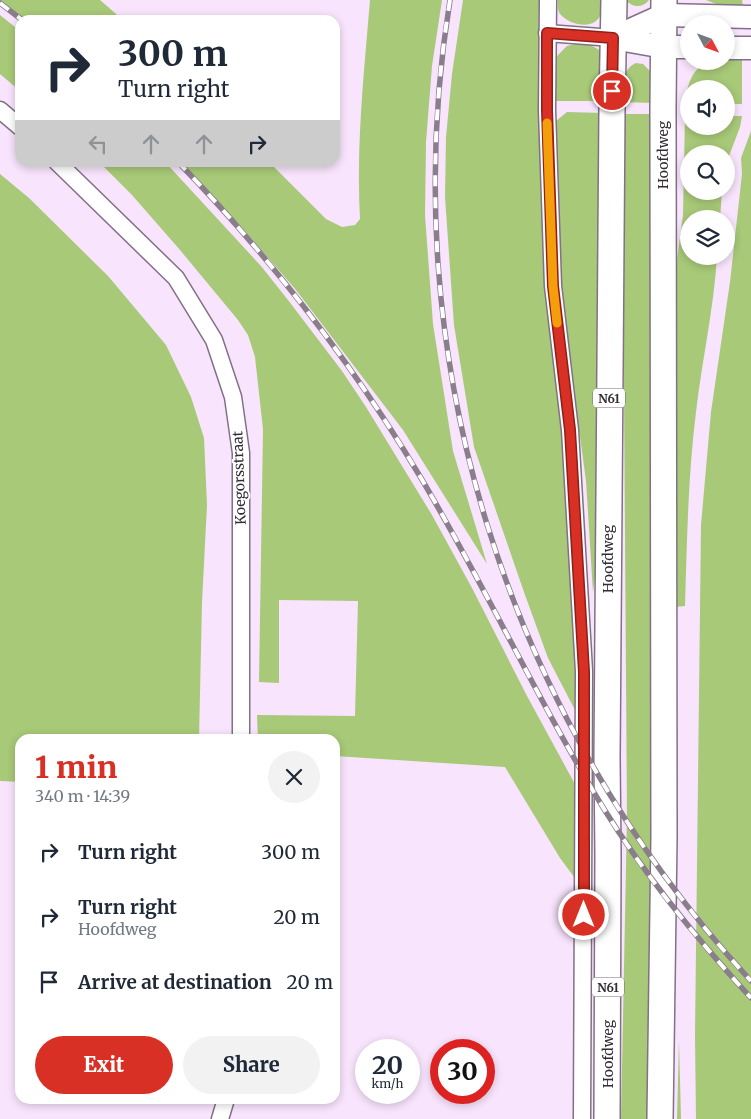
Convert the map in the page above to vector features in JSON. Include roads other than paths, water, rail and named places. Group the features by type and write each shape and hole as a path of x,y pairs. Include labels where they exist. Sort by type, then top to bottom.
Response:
{"main road":[{"name":"Hoofdweg","path":"607,1119 608,855 606,758 614,0"},
{"name":"Hoofdweg","path":"660,1119 664,838 664,8"}],"street":[{"path":"548,0 547,110 553,286 570,430 584,672 582,1119"},
{"path":"613,38 664,8 751,17"},
{"path":"547,33 613,38 664,47 680,47"},
{"path":"735,48 751,48"},
{"path":"0,110 15,122"},
{"name":"Koegorsstraat","path":"62,167 176,278 214,340 233,397 241,453 241,734"},
{"path":"220,1119 224,1104"}],"railway":[{"path":"450,0 436,134 438,267 455,397 487,525 533,648 593,766 666,877 751,981"},
{"path":"0,3 16,15"},
{"path":"183,167 245,235 277,274 367,394 395,436 445,519 557,727 604,809 637,859 673,907 751,998"}]}
